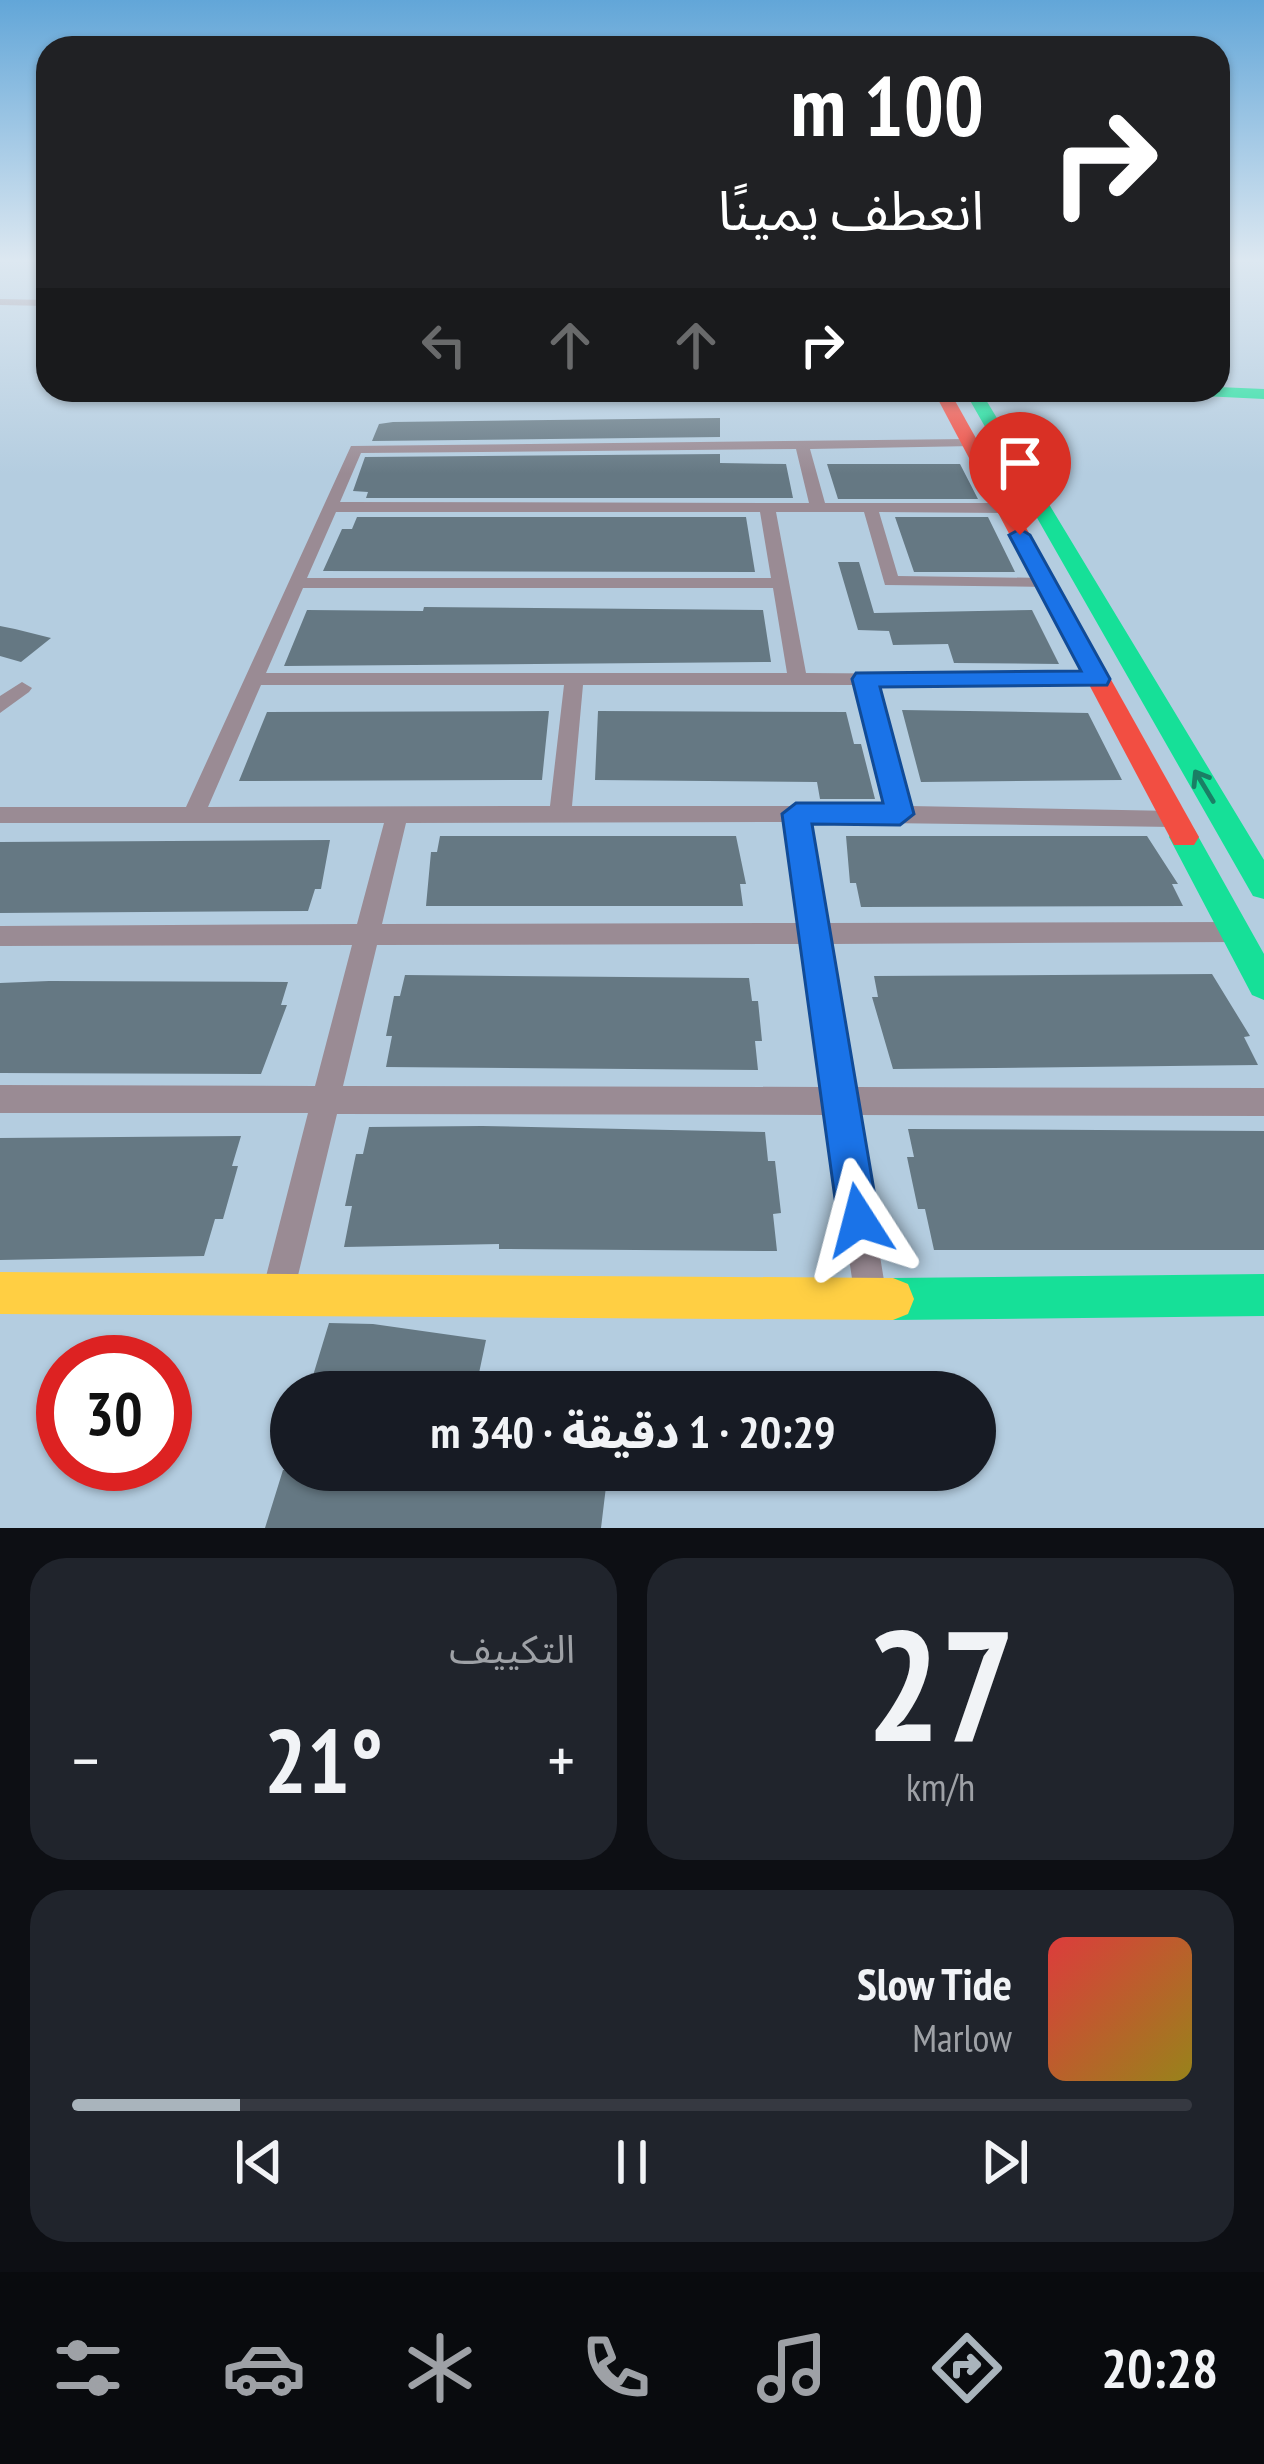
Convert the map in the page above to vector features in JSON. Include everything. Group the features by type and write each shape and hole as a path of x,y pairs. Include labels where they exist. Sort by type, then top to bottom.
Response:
{"street":[{"path":"1230,392 1264,394"},
{"path":"947,402 1264,985"},
{"path":"979,402 1264,887"},
{"path":"194,814 356,449 969,443"},
{"path":"802,445 818,508"},
{"path":"331,507 1005,508"},
{"path":"767,508 797,679"},
{"path":"870,508 891,581 1040,573 1072,563"},
{"path":"297,583 781,583"},
{"path":"254,679 1098,679"},
{"path":"560,814 574,679"},
{"path":"865,679 900,814"},
{"path":"0,682 22,688 0,706"},
{"path":"278,1292 398,814"},
{"path":"796,814 871,1299"},
{"path":"0,815 900,814 1174,819"},
{"path":"0,936 1236,932"},
{"path":"0,1099 1264,1102"},
{"path":"0,1293 871,1299 1264,1295"}],"building":[{"path":"720,418 720,437 372,441 379,424 393,422"},
{"path":"720,454 720,463 786,464 793,498 366,498 368,492 353,491 365,457"},
{"path":"827,464 960,464 978,499 838,499"},
{"path":"357,517 746,517 755,572 323,571 342,529 352,529"},
{"path":"895,517 988,517 1015,572 914,572"},
{"path":"838,562 859,562 874,613 1032,610 1059,664 954,663 948,644 893,645 889,631 858,630"},
{"path":"424,607 763,610 771,662 284,666 307,610 423,611"},
{"path":"0,626 51,638 21,662 0,656"},
{"path":"902,710 1088,713 1122,780 921,782"},
{"path":"549,711 542,780 239,781 267,712"},
{"path":"598,711 846,712 854,744 861,744 875,799 820,799 817,782 595,780"},
{"path":"440,836 736,836 746,884 740,884 743,906 426,906 431,852 437,852"},
{"path":"846,836 1147,836 1178,884 1172,884 1183,906 861,907 856,883 850,883"},
{"path":"330,840 321,889 315,889 308,911 0,913 0,842"},
{"path":"1212,974 1250,1036 1244,1037 1258,1065 893,1069 872,997 878,997 874,976"},
{"path":"405,975 749,978 752,1001 758,1001 762,1041 755,1041 758,1070 386,1067 394,996 400,996"},
{"path":"288,982 281,1005 287,1005 261,1074 0,1073 0,983"},
{"path":"369,1127 765,1132 768,1161 775,1161 781,1213 773,1214 777,1251 499,1249 499,1244 344,1247 352,1206 345,1206 356,1154 363,1154"},
{"path":"908,1129 1264,1131 1264,1250 934,1250 925,1209 918,1209 907,1157 914,1157"},
{"path":"241,1136 223,1219 215,1219 204,1256 0,1260 0,1138"},
{"path":"329,1323 373,1324 486,1340 479,1371 314,1371"},
{"path":"276,1491 605,1491 601,1528 265,1528"}],"traffic: fast":[{"path":"1230,392 1264,394"},
{"path":"979,402 1264,887"},
{"path":"1184,837 1264,985"},
{"path":"893,1299 1264,1295"}],"traffic: slow":[{"path":"0,1293 893,1299"}],"traffic: jam":[{"path":"948,402 1184,837"}],"route":[{"path":"859,1220 796,814 900,814 865,679 1098,679 1020,535"}]}
